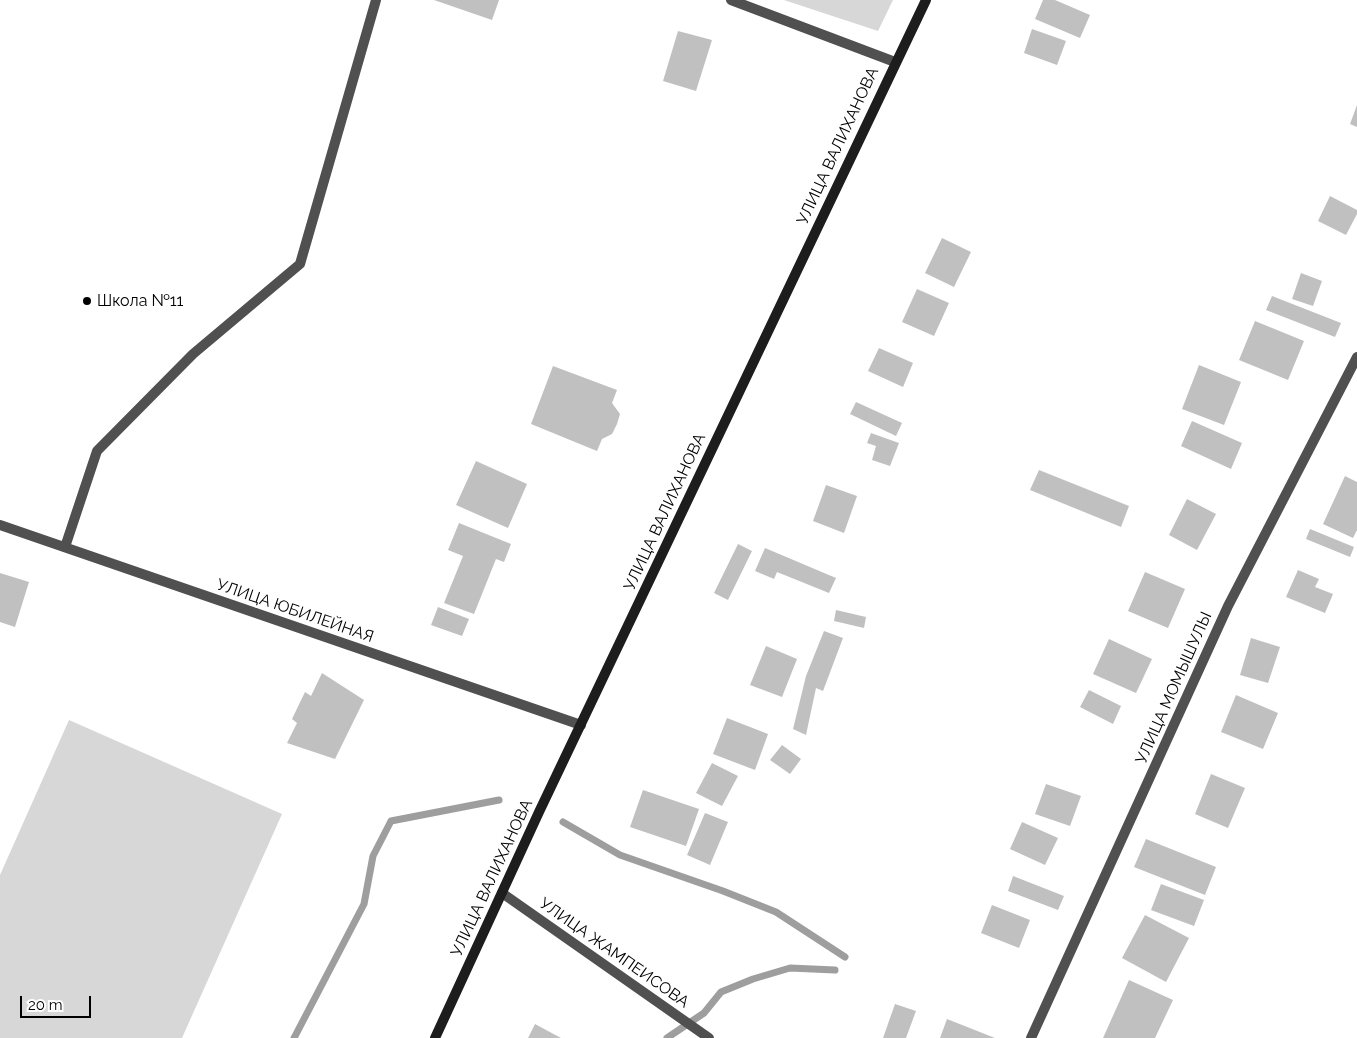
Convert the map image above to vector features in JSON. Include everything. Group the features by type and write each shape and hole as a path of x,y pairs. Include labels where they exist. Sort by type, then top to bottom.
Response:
{"main road":[{"name":"УЛИЦА ВАЛИХАНОВА","path":"434,1038 894,62 926,0"}],"street":[{"path":"65,547 97,451 193,354 300,264 376,0"},
{"path":"731,0 894,62"},
{"name":"УЛИЦА МОМЫШУЛЫ","path":"1032,1038 1228,606 1357,357"},
{"name":"УЛИЦА ЮБИЛЕЙНАЯ","path":"0,525 581,725"},
{"name":"УЛИЦА ЖАМПЕИСОВА","path":"502,893 709,1038"}],"shaded area":[{"path":"784,0 893,0 878,31"},
{"path":"69,720 282,814 182,1038 0,1038 0,875"}],"building":[{"path":"434,0 499,0 492,20"},
{"path":"1043,0 1055,0 1090,15 1080,38 1035,19"},
{"path":"1032,29 1066,41 1057,65 1024,53"},
{"path":"678,31 712,40 696,91 663,81"},
{"path":"1357,105 1357,127 1350,124"},
{"path":"1330,196 1357,210 1357,214 1346,235 1318,221"},
{"path":"942,238 971,252 954,287 925,273"},
{"path":"1301,273 1322,281 1313,306 1292,299"},
{"path":"917,289 949,303 934,336 902,322"},
{"path":"1272,296 1341,323 1335,337 1266,310"},
{"path":"1255,321 1304,341 1288,380 1239,360"},
{"path":"879,348 913,363 903,387 868,371"},
{"path":"1199,365 1241,382 1224,425 1182,409"},
{"path":"553,366 617,390 612,403 620,414 617,424 612,434 602,439 597,451 531,424"},
{"path":"856,402 902,423 896,436 850,414"},
{"path":"1192,421 1242,443 1231,469 1181,446"},
{"path":"871,433 899,443 890,466 872,460 876,446 867,443"},
{"path":"476,461 527,484 508,528 456,505"},
{"path":"1039,470 1129,506 1121,527 1030,490"},
{"path":"1345,476 1357,482 1357,530 1353,538 1323,524"},
{"path":"826,485 857,496 844,533 813,521"},
{"path":"1187,499 1216,514 1197,550 1169,535"},
{"path":"459,523 511,544 504,562 496,559 474,614 444,603 463,556 448,550"},
{"path":"1310,529 1354,547 1350,557 1306,539"},
{"path":"738,544 752,551 728,600 714,593"},
{"path":"765,548 836,578 829,593 777,572 774,579 755,571"},
{"path":"1298,570 1319,579 1315,587 1333,594 1325,613 1286,597"},
{"path":"1145,572 1185,589 1168,628 1128,611"},
{"path":"0,573 29,582 15,627 0,622"},
{"path":"438,607 469,619 462,636 431,625"},
{"path":"836,610 866,617 864,628 834,621"},
{"path":"824,631 843,638 823,691 816,688 806,735 793,729 806,676"},
{"path":"1251,638 1280,647 1268,683 1240,675"},
{"path":"1109,639 1152,659 1136,693 1093,674"},
{"path":"766,646 797,659 782,697 750,685"},
{"path":"322,673 364,700 335,759 287,743 297,723 292,719 305,692 311,696"},
{"path":"1089,690 1121,706 1113,724 1080,707"},
{"path":"1236,695 1278,713 1263,749 1221,732"},
{"path":"727,718 768,734 755,770 713,754"},
{"path":"782,745 801,759 790,774 770,760"},
{"path":"712,763 738,776 722,806 696,793"},
{"path":"1211,774 1245,788 1228,828 1195,814"},
{"path":"1046,784 1081,796 1070,826 1035,814"},
{"path":"643,790 699,809 686,846 630,827"},
{"path":"705,813 728,822 710,865 687,855"},
{"path":"1022,822 1058,838 1045,865 1010,849"},
{"path":"1146,839 1216,867 1205,895 1134,867"},
{"path":"1013,876 1064,896 1058,910 1008,891"},
{"path":"1161,884 1204,900 1194,926 1151,910"},
{"path":"992,905 1030,920 1019,948 981,933"},
{"path":"1145,915 1189,938 1166,982 1122,958"},
{"path":"1129,980 1173,1000 1155,1038 1103,1038"},
{"path":"895,1004 916,1011 906,1038 883,1038"},
{"path":"947,1019 995,1038 940,1038"},
{"path":"535,1024 561,1038 528,1038"}],"waterway":[{"path":"294,1038 364,904 373,856 391,821 499,800"},
{"path":"563,822 620,855 723,891 776,912 845,957"},
{"path":"667,1038 704,1013 721,992 753,979 790,968 835,970"}],"place":[{"name":"Школа №11","path":"87,301"}]}
